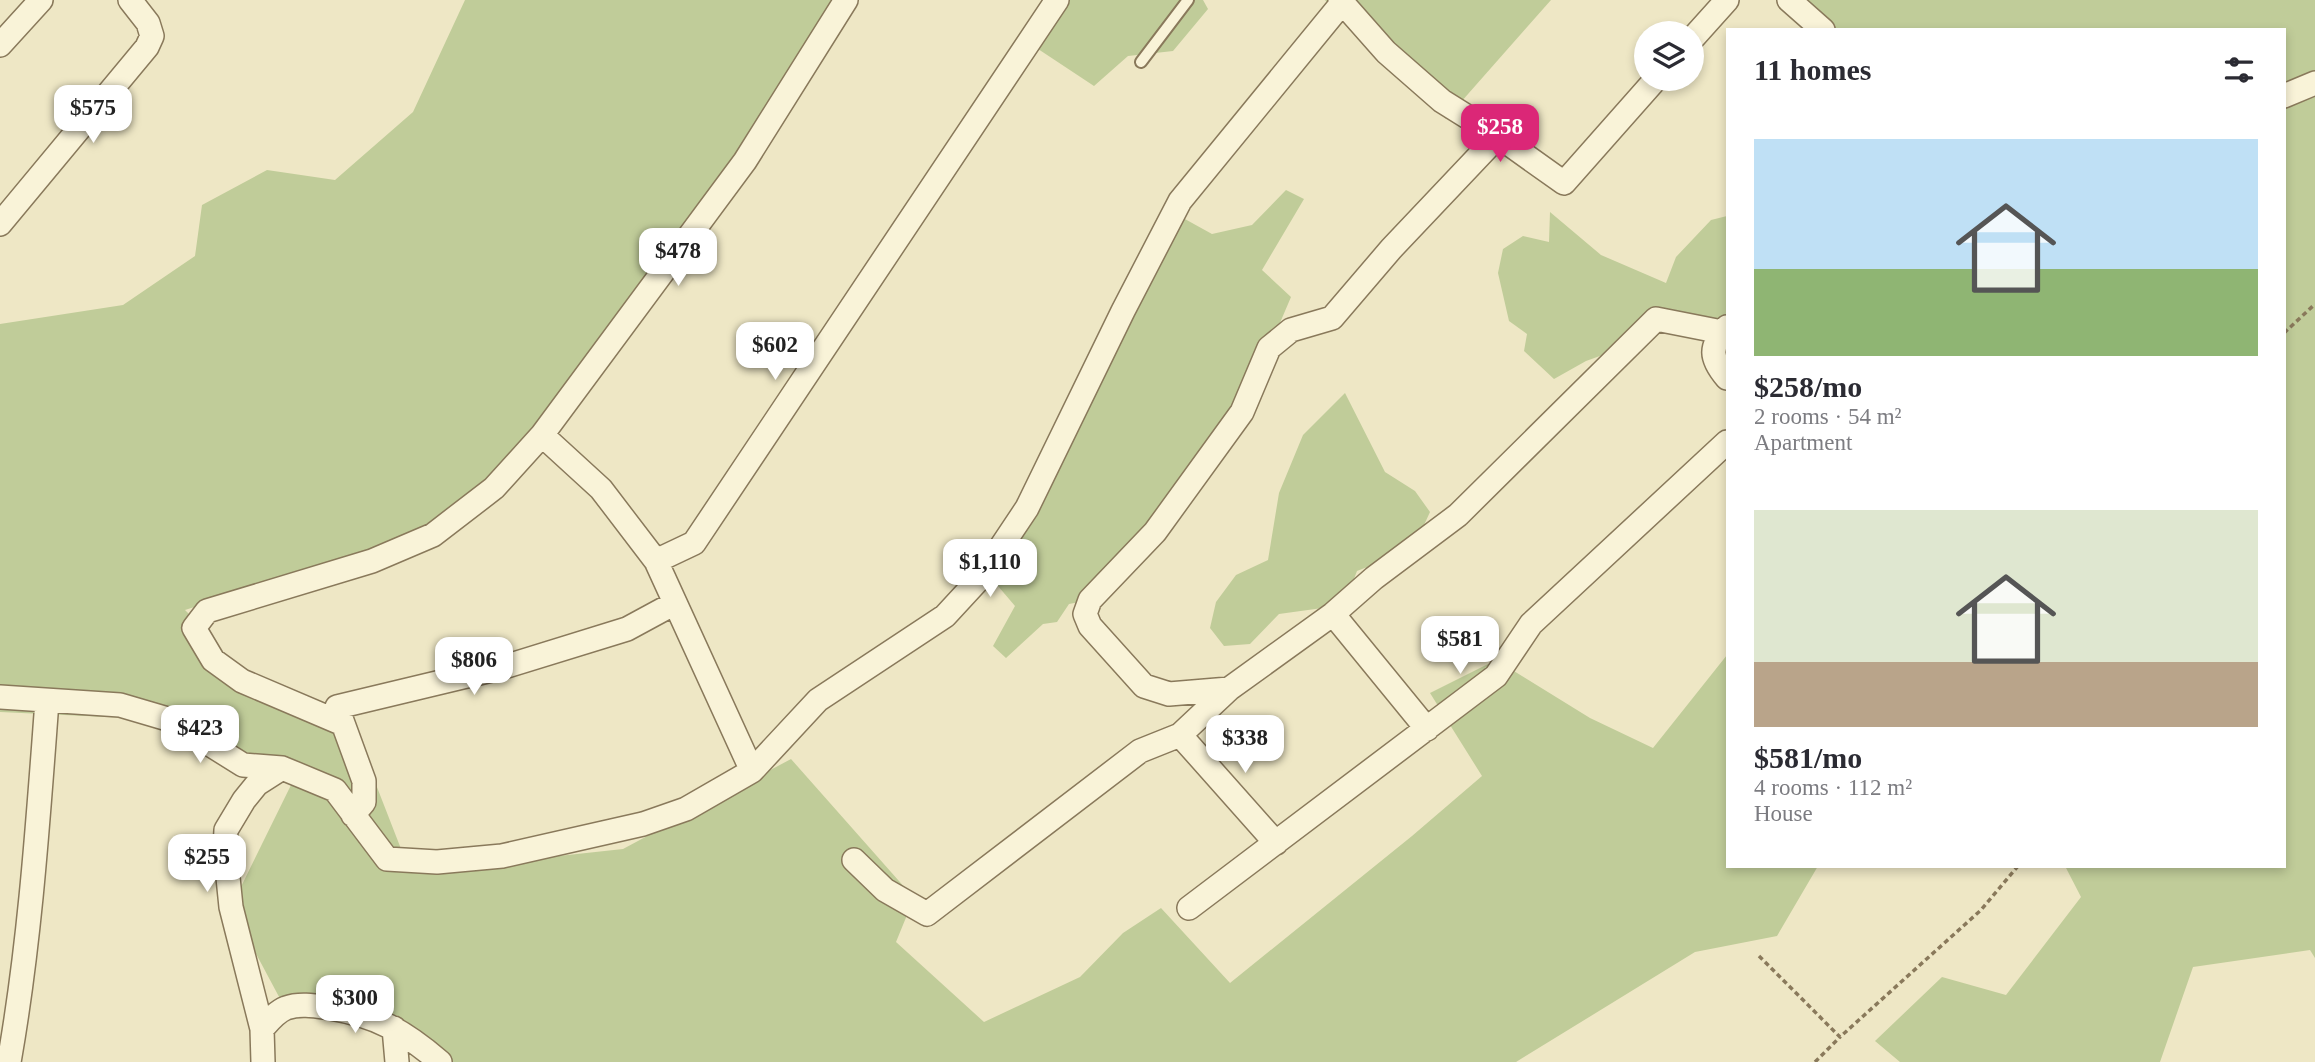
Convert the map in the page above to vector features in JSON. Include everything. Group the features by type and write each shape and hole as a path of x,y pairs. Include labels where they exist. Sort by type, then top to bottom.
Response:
{"street":[{"path":"0,45 41,0"},
{"path":"0,224 147,47 152,36 148,23 130,0"},
{"path":"343,724 242,681 213,660 194,628 207,611 372,561 433,535 494,488 542,435 745,161 846,0"},
{"path":"656,561 694,543 1057,0"},
{"path":"1704,25 1727,0"},
{"path":"1789,0 1821,28"},
{"path":"0,697 91,702 143,710 171,720 243,765 282,768 335,790 387,859 437,862 502,856 643,824 686,809 752,771 818,700 945,616 981,577 1027,508 1180,201 1341,1 1386,52 1441,100 1564,183 1645,91"},
{"path":"2286,95 2315,82"},
{"path":"1229,689 1169,694 1144,686 1090,626 1085,614 1090,600 1155,533 1242,412 1269,348 1291,330 1332,318 1391,249 1498,136"},
{"path":"854,860 885,890 927,914 1140,751 1181,735 1229,689 1333,614 1374,578 1458,515 1656,319 1725,329 1714,345 1714,357 1726,377"},
{"path":"542,435 601,489 656,561 752,771"},
{"path":"1189,908 1496,676 1531,624 1726,443"},
{"path":"353,815 364,802 365,781 337,707 505,667 627,629 675,603"},
{"path":"1333,614 1427,729"},
{"path":"9,1062 19,1000 40,800 47,701"},
{"path":"1181,735 1276,843"},
{"path":"263,1062 262,1029 231,907 225,848 226,830 257,784 282,768"},
{"path":"262,1029 277,1013 297,1005 351,1012 372,1017 394,1028 440,1062"},
{"path":"394,1028 397,1062"}],"lane":[{"path":"1141,62 1188,0"}],"path":[{"path":"2286,331 2315,304"},
{"path":"1815,1062 1980,910 2016,868"},
{"path":"1759,956 1840,1037"}],"green space":[{"path":"465,0 839,0 726,178 552,405 461,507 375,549 185,610 203,628 242,681 354,728 410,872 623,849 791,759 914,898 896,942 984,1022 1080,977 1123,933 1161,908 1230,983 1482,776 1430,693 1496,660 1590,718 1653,748 1726,656 1726,868 1817,868 1777,936 1695,952 1516,1062 423,1062 372,1017 285,1008 231,907 292,783 171,720 0,712 0,324 123,305 195,256 202,205 267,170 335,180 413,112"},
{"path":"1057,0 1203,0 1208,9 1173,51 1128,56 1094,86 1029,43"},
{"path":"1325,0 1551,0 1446,119 1351,29"},
{"path":"1799,0 2315,0 2315,80 2286,92 2286,28 1831,28"},
{"path":"2315,96 2315,958 2310,950 2193,967 2160,1062 1900,1062 1875,1041 1942,977 2006,995 2081,897 2066,868 2286,868 2286,108"},
{"path":"1286,190 1304,199 1262,270 1291,297 1242,412 1090,600 1069,604 1057,622 1043,624 1006,658 993,646 1015,606 992,579 1174,213 1212,234 1252,225"},
{"path":"1550,212 1601,255 1666,283 1676,257 1711,220 1726,216 1726,327 1656,319 1611,352 1586,361 1554,379 1524,351 1527,334 1509,321 1498,273 1503,249 1523,236 1549,242"},
{"path":"1345,393 1385,472 1415,491 1430,512 1413,549 1357,571 1344,605 1279,614 1250,644 1224,646 1210,628 1216,602 1236,575 1268,560 1279,493 1303,435"}]}
